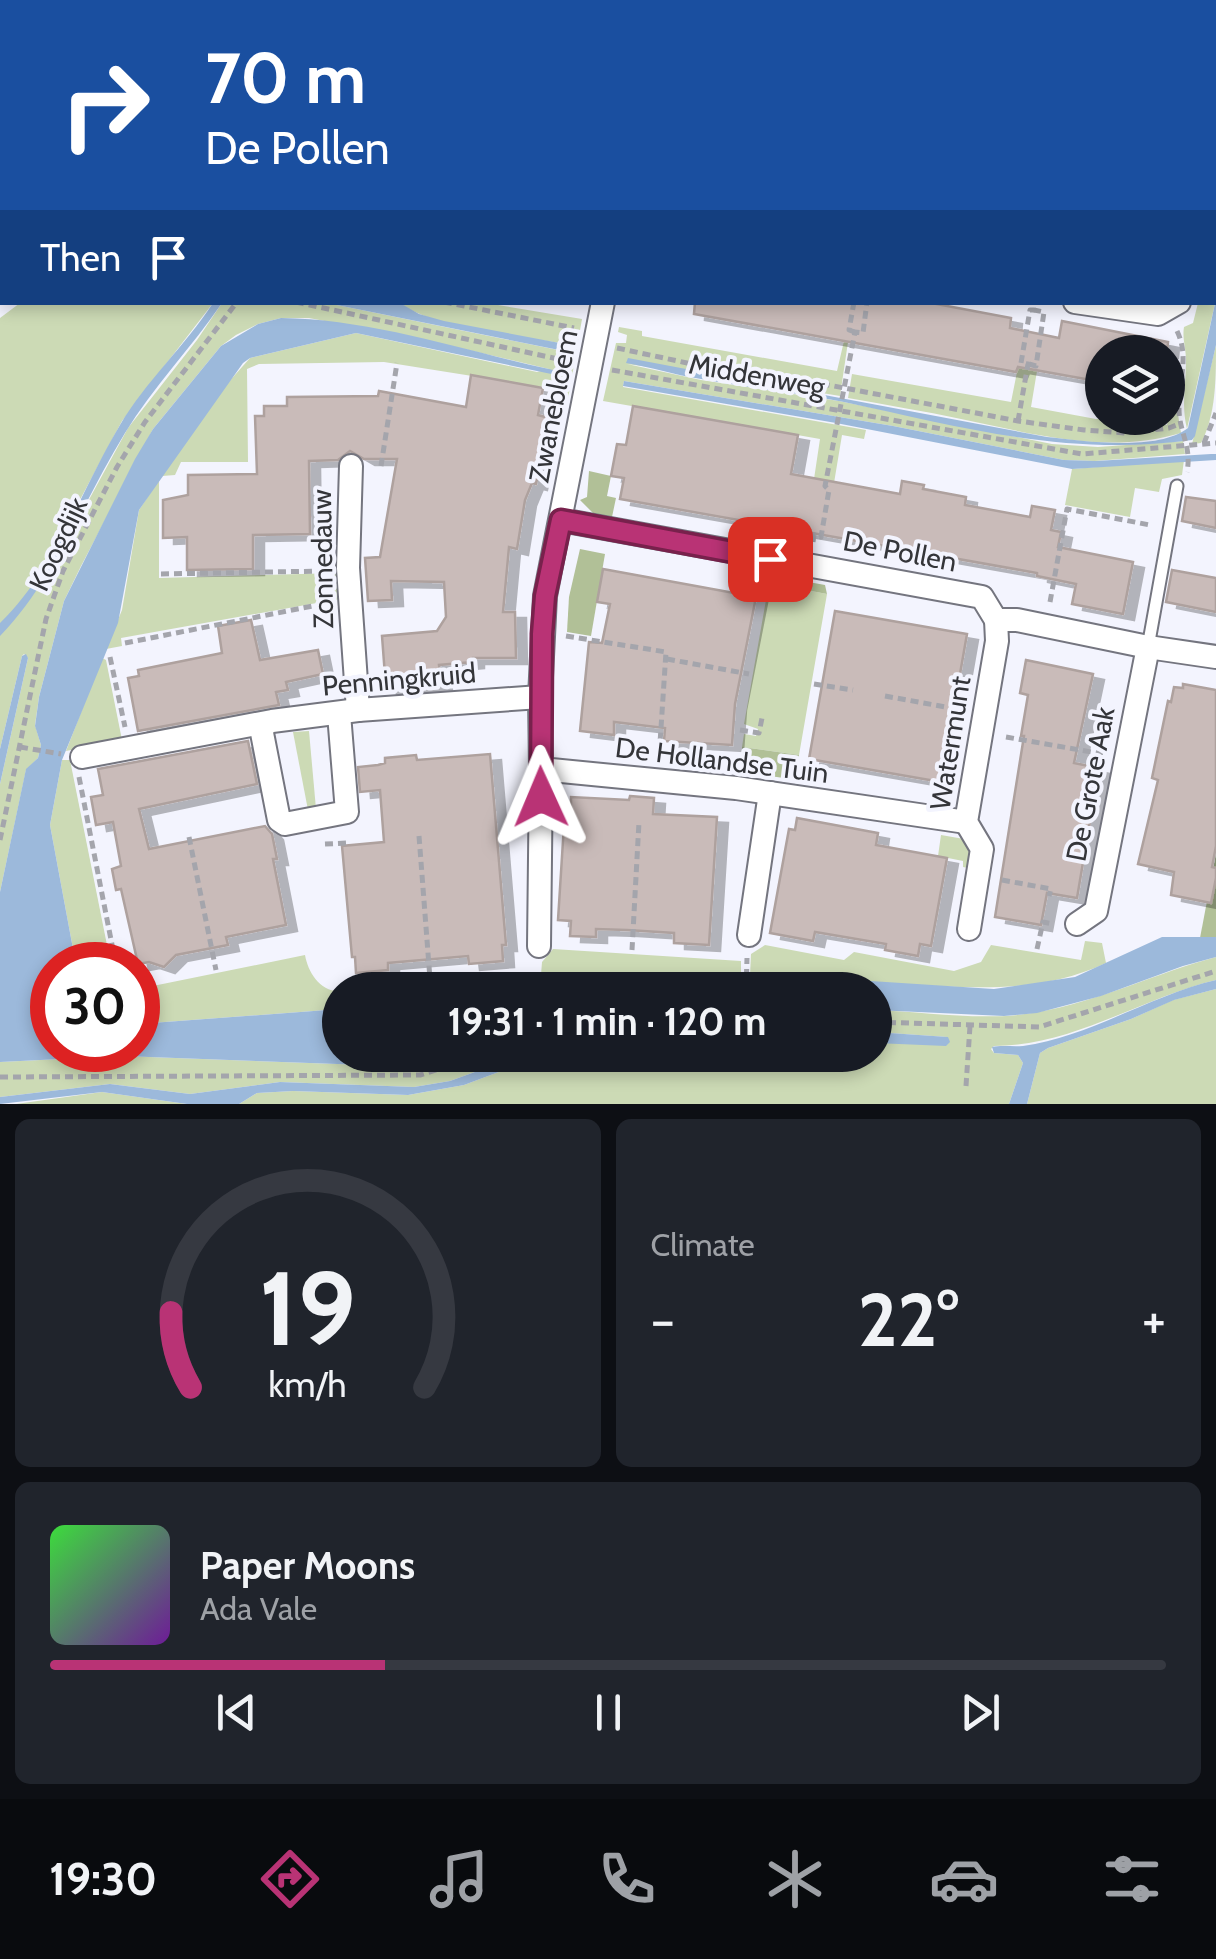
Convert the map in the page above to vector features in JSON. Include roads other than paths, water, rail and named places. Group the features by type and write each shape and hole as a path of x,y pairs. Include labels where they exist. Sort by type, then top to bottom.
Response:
{"street":[{"name":"Zwanebloem","path":"561,520 591,366 606,340 603,305"},
{"path":"1093,305 1145,314 1173,307"},
{"name":"Zonnedauw","path":"264,723 262,732 279,820 285,824 347,812 351,466"},
{"path":"540,946 542,634 545,596 561,520"},
{"name":"De Pollen","path":"561,520 982,597 996,620 1216,656"},
{"name":"Watermunt","path":"969,929 980,844 966,822 997,640 996,620"},
{"name":"De Grote Aak","path":"1071,925 1096,911 1148,647"},
{"name":"Penningkruid","path":"76,756 349,712 540,697"},
{"name":"De Hollandse Tuin","path":"541,769 770,793 966,822"},
{"path":"748,936 770,793"}],"lane":[{"path":"1148,647 1177,486"}],"water":[{"path":"212,305 220,305 136,416 53,564 0,636 0,623 52,554 120,425"},
{"path":"337,305 403,305 444,321 565,344 564,351"},
{"path":"1216,305 1216,345 1192,440 1102,445 1017,437 626,363 628,358 1047,437 1140,442 1185,435"},
{"path":"281,318 349,324 549,369 561,376 356,333 250,358 243,363 139,510 118,623 62,760 50,825 72,942 30,942 30,1061 0,1062 0,892 26,769 38,758 41,745 35,726 39,697 64,601 153,429 221,346 258,324"},
{"path":"624,381 893,426 1064,460 1216,454 1216,460 1072,469 623,386"},
{"path":"26,654 0,784 0,749 22,656"},
{"path":"1162,937 1216,937 1216,957 1037,1013 1004,1016 892,1011 892,982 994,989 1075,977"},
{"path":"1216,980 1216,989 1174,1000 1048,1048 1040,1053 1027,1104 1009,1104 1023,1063 1018,1055 994,1053 992,1047 1023,1046 1072,1034"},
{"path":"322,1010 322,1063 160,1057 160,1022"},
{"path":"892,1033 948,1037 950,1042 946,1046 892,1044"},
{"path":"475,1072 499,1072 464,1085 408,1095 293,1091 257,1093 239,1104 187,1104 102,1092 0,1104 0,1097 110,1084 190,1094 280,1082 414,1087"}]}
